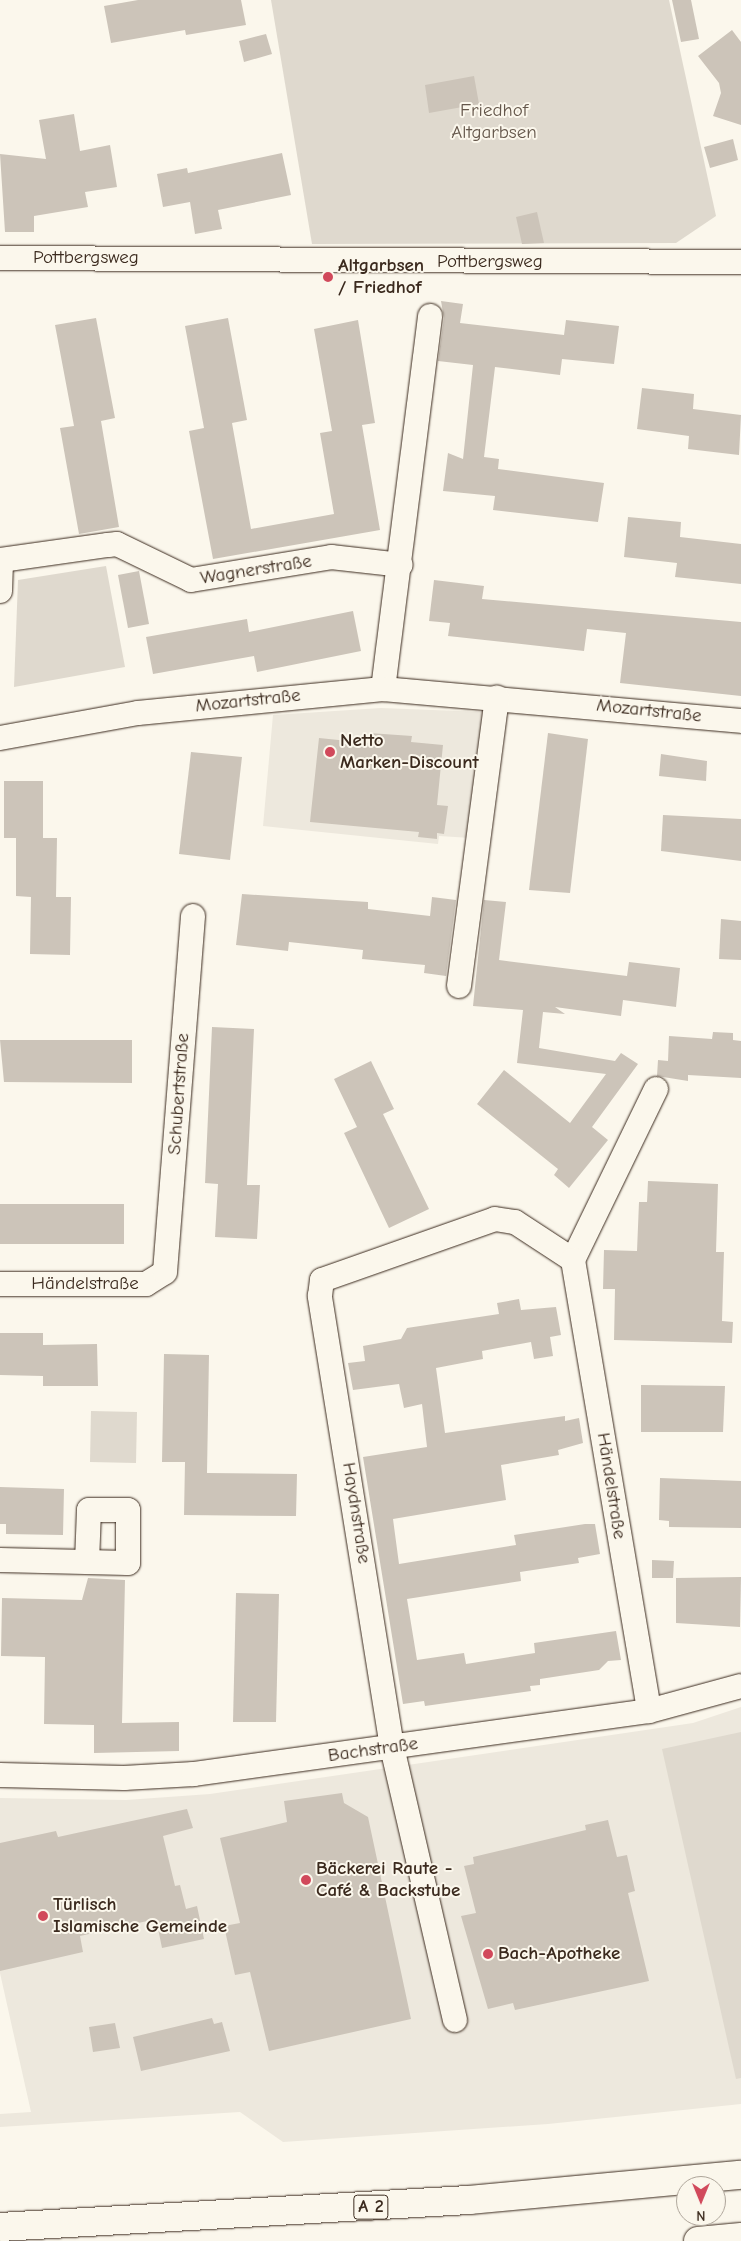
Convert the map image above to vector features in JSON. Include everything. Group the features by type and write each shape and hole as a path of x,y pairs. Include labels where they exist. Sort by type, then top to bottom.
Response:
{"highway":[{"name":"A 2","path":"0,2227 449,2202 741,2175"},
{"path":"698,2241 741,2237"}],"street":[{"name":"Pottbergsweg","path":"0,258 741,262"},
{"path":"383,690 401,565 430,316"},
{"name":"Wagnerstraße","path":"0,591 1,560 117,544 191,580 331,557 401,565"},
{"name":"Mozartstraße","path":"0,738 138,714 383,690 497,697 741,720"},
{"path":"459,986 497,697"},
{"name":"Schubertstraße","path":"165,1272 193,916"},
{"path":"573,1260 656,1089"},
{"name":"Haydnstraße","path":"455,2020 392,1747 320,1296 322,1280 494,1219 514,1222 573,1260"},
{"name":"Händelstraße","path":"573,1260 649,1711"},
{"name":"Händelstraße","path":"0,1284 146,1284 165,1272"},
{"path":"0,1560 87,1562"},
{"name":"Bachstraße","path":"0,1775 124,1778 188,1774 649,1711 741,1686"}],"shaded area":[{"path":"381,708 484,712 471,838 439,836 438,844 263,826 273,715"},
{"path":"741,1707 741,2104 548,2124 283,2142 240,2112 0,2127 0,2114 31,2112 0,1973 0,1798 126,1800 210,1794 693,1723"}],"green space":[{"name":"Friedhof Altgarbsen","path":"271,0 669,0 716,216 676,243 312,244"},
{"path":"106,566 125,667 14,687 18,580"},
{"path":"91,1411 137,1412 136,1463 90,1462"},
{"path":"741,1732 741,2078 736,2079 662,1749"}],"building":[{"path":"138,0 241,0 246,25 186,35 185,30 111,43 104,6"},
{"path":"672,0 691,0 699,39 681,42"},
{"path":"732,30 741,42 741,125 713,116 721,93 719,83 698,56"},
{"path":"266,34 272,54 244,62 239,41"},
{"path":"474,76 479,104 429,113 425,85"},
{"path":"74,114 80,151 110,145 117,187 85,192 88,207 34,216 34,232 5,232 0,154 46,159 39,120"},
{"path":"733,139 738,160 710,168 704,147"},
{"path":"282,153 291,195 218,210 222,229 195,234 190,202 163,207 157,174 187,168 188,173"},
{"path":"537,212 544,243 522,244 516,217"},
{"path":"441,301 463,304 460,323 564,335 566,320 619,326 614,364 562,359 560,375 495,367 484,457 499,459 498,469 604,483 598,522 493,510 495,496 443,491 448,453 463,459 473,365 438,361 444,318"},
{"path":"96,318 115,418 101,421 119,527 79,534 60,428 74,426 55,325"},
{"path":"228,318 247,420 232,423 251,529 334,514 320,433 332,431 314,329 358,320 375,423 362,425 380,530 213,559 189,431 204,428 185,326"},
{"path":"642,388 694,394 693,409 741,415 739,455 688,449 689,436 637,429"},
{"path":"628,517 681,522 680,537 741,544 741,584 675,577 677,563 624,557"},
{"path":"139,571 149,624 128,628 118,575"},
{"path":"434,580 484,586 482,599 741,622 741,696 620,683 626,633 587,629 584,651 448,636 450,623 429,621"},
{"path":"353,611 361,651 257,672 254,656 153,674 146,637 247,619 249,632"},
{"path":"369,733 412,736 411,742 443,745 437,805 448,806 444,834 437,833 437,839 418,837 419,832 310,822 319,738 368,743"},
{"path":"548,733 588,739 570,893 529,890"},
{"path":"191,752 242,757 230,860 179,854"},
{"path":"661,754 707,761 706,781 659,776"},
{"path":"4,781 43,781 43,838 57,838 56,897 71,897 70,955 30,954 31,897 16,896 16,838 4,838"},
{"path":"663,815 741,819 741,861 661,851"},
{"path":"242,894 368,902 368,909 430,916 432,897 456,900 446,976 424,973 425,965 362,959 363,950 289,942 288,951 236,945"},
{"path":"484,900 506,902 499,960 627,976 629,962 680,968 676,1007 623,1000 621,1016 555,1007 565,1014 543,1012 539,1048 615,1061 621,1053 638,1064 592,1127 608,1140 569,1188 554,1175 558,1169 477,1104 504,1070 570,1123 606,1074 517,1063 523,1010 473,1006"},
{"path":"721,919 741,921 741,960 719,959"},
{"path":"212,1027 254,1029 247,1185 260,1185 257,1239 215,1237 218,1184 205,1183"},
{"path":"713,1032 733,1033 733,1040 741,1041 741,1078 688,1075 688,1081 657,1076 658,1060 668,1061 669,1036 712,1039"},
{"path":"0,1040 132,1040 132,1083 4,1082"},
{"path":"371,1061 394,1109 383,1114 429,1209 389,1228 344,1133 357,1127 334,1079"},
{"path":"648,1181 718,1184 716,1252 724,1252 722,1321 733,1322 732,1343 614,1340 615,1289 603,1289 604,1250 637,1251 639,1202 647,1202"},
{"path":"0,1204 124,1204 124,1244 0,1244"},
{"path":"519,1299 521,1310 556,1307 561,1335 550,1337 553,1356 534,1359 531,1342 482,1351 483,1359 436,1368 445,1433 565,1416 565,1421 579,1418 583,1443 558,1450 559,1455 501,1465 506,1500 393,1519 399,1564 516,1545 514,1535 585,1524 595,1524 600,1554 578,1558 579,1563 520,1572 521,1581 407,1599 417,1660 464,1653 466,1664 535,1653 534,1643 616,1631 621,1660 608,1661 599,1670 540,1679 540,1685 530,1686 531,1691 425,1706 424,1701 403,1704 363,1457 427,1447 422,1404 404,1408 399,1384 353,1390 348,1363 365,1361 363,1346 401,1339 407,1328 499,1314 497,1303"},
{"path":"0,1333 43,1333 43,1345 97,1344 98,1386 43,1386 43,1376 0,1375"},
{"path":"164,1354 209,1355 207,1473 297,1474 296,1516 184,1515 185,1462 162,1462"},
{"path":"641,1385 725,1386 723,1432 641,1432"},
{"path":"660,1478 741,1481 741,1528 669,1527 669,1521 659,1520"},
{"path":"0,1487 64,1489 63,1535 6,1534 6,1524 0,1524"},
{"path":"652,1560 674,1561 673,1578 652,1578"},
{"path":"741,1577 740,1627 676,1623 676,1578"},
{"path":"88,1578 125,1580 122,1723 179,1722 179,1751 94,1753 94,1725 44,1724 45,1657 1,1656 2,1598 82,1600"},
{"path":"236,1593 279,1594 276,1722 233,1722"},
{"name":"Bäckerei Raute - Café & Backstube","path":"342,1793 344,1803 368,1817 411,2019 269,2051 250,1972 235,1975 224,1926 240,1923 220,1838 287,1822 284,1801"},
{"path":"187,1809 193,1828 163,1836 175,1886 180,1885 186,1909 197,1906 204,1939 162,1948 156,1919 80,1936 83,1952 0,1971 0,1843 56,1831 58,1837"},
{"path":"608,1820 617,1857 627,1855 635,1891 628,1893 649,1981 515,2010 513,2003 488,2009 461,1916 476,1913 464,1866 474,1864 473,1857 586,1830 585,1825"},
{"path":"212,2018 214,2024 222,2022 230,2051 141,2071 133,2037"},
{"path":"115,2023 120,2048 93,2052 89,2027"}],"place":[{"name":"Altgarbsen / Friedhof","path":"328,277"},
{"name":"Netto Marken-Discount","path":"330,752"},
{"name":"Bäckerei Raute - Café & Backstube","path":"306,1880"},
{"name":"Türlisch Islamische Gemeinde","path":"43,1916"},
{"name":"Bach-Apotheke","path":"488,1954"}]}
